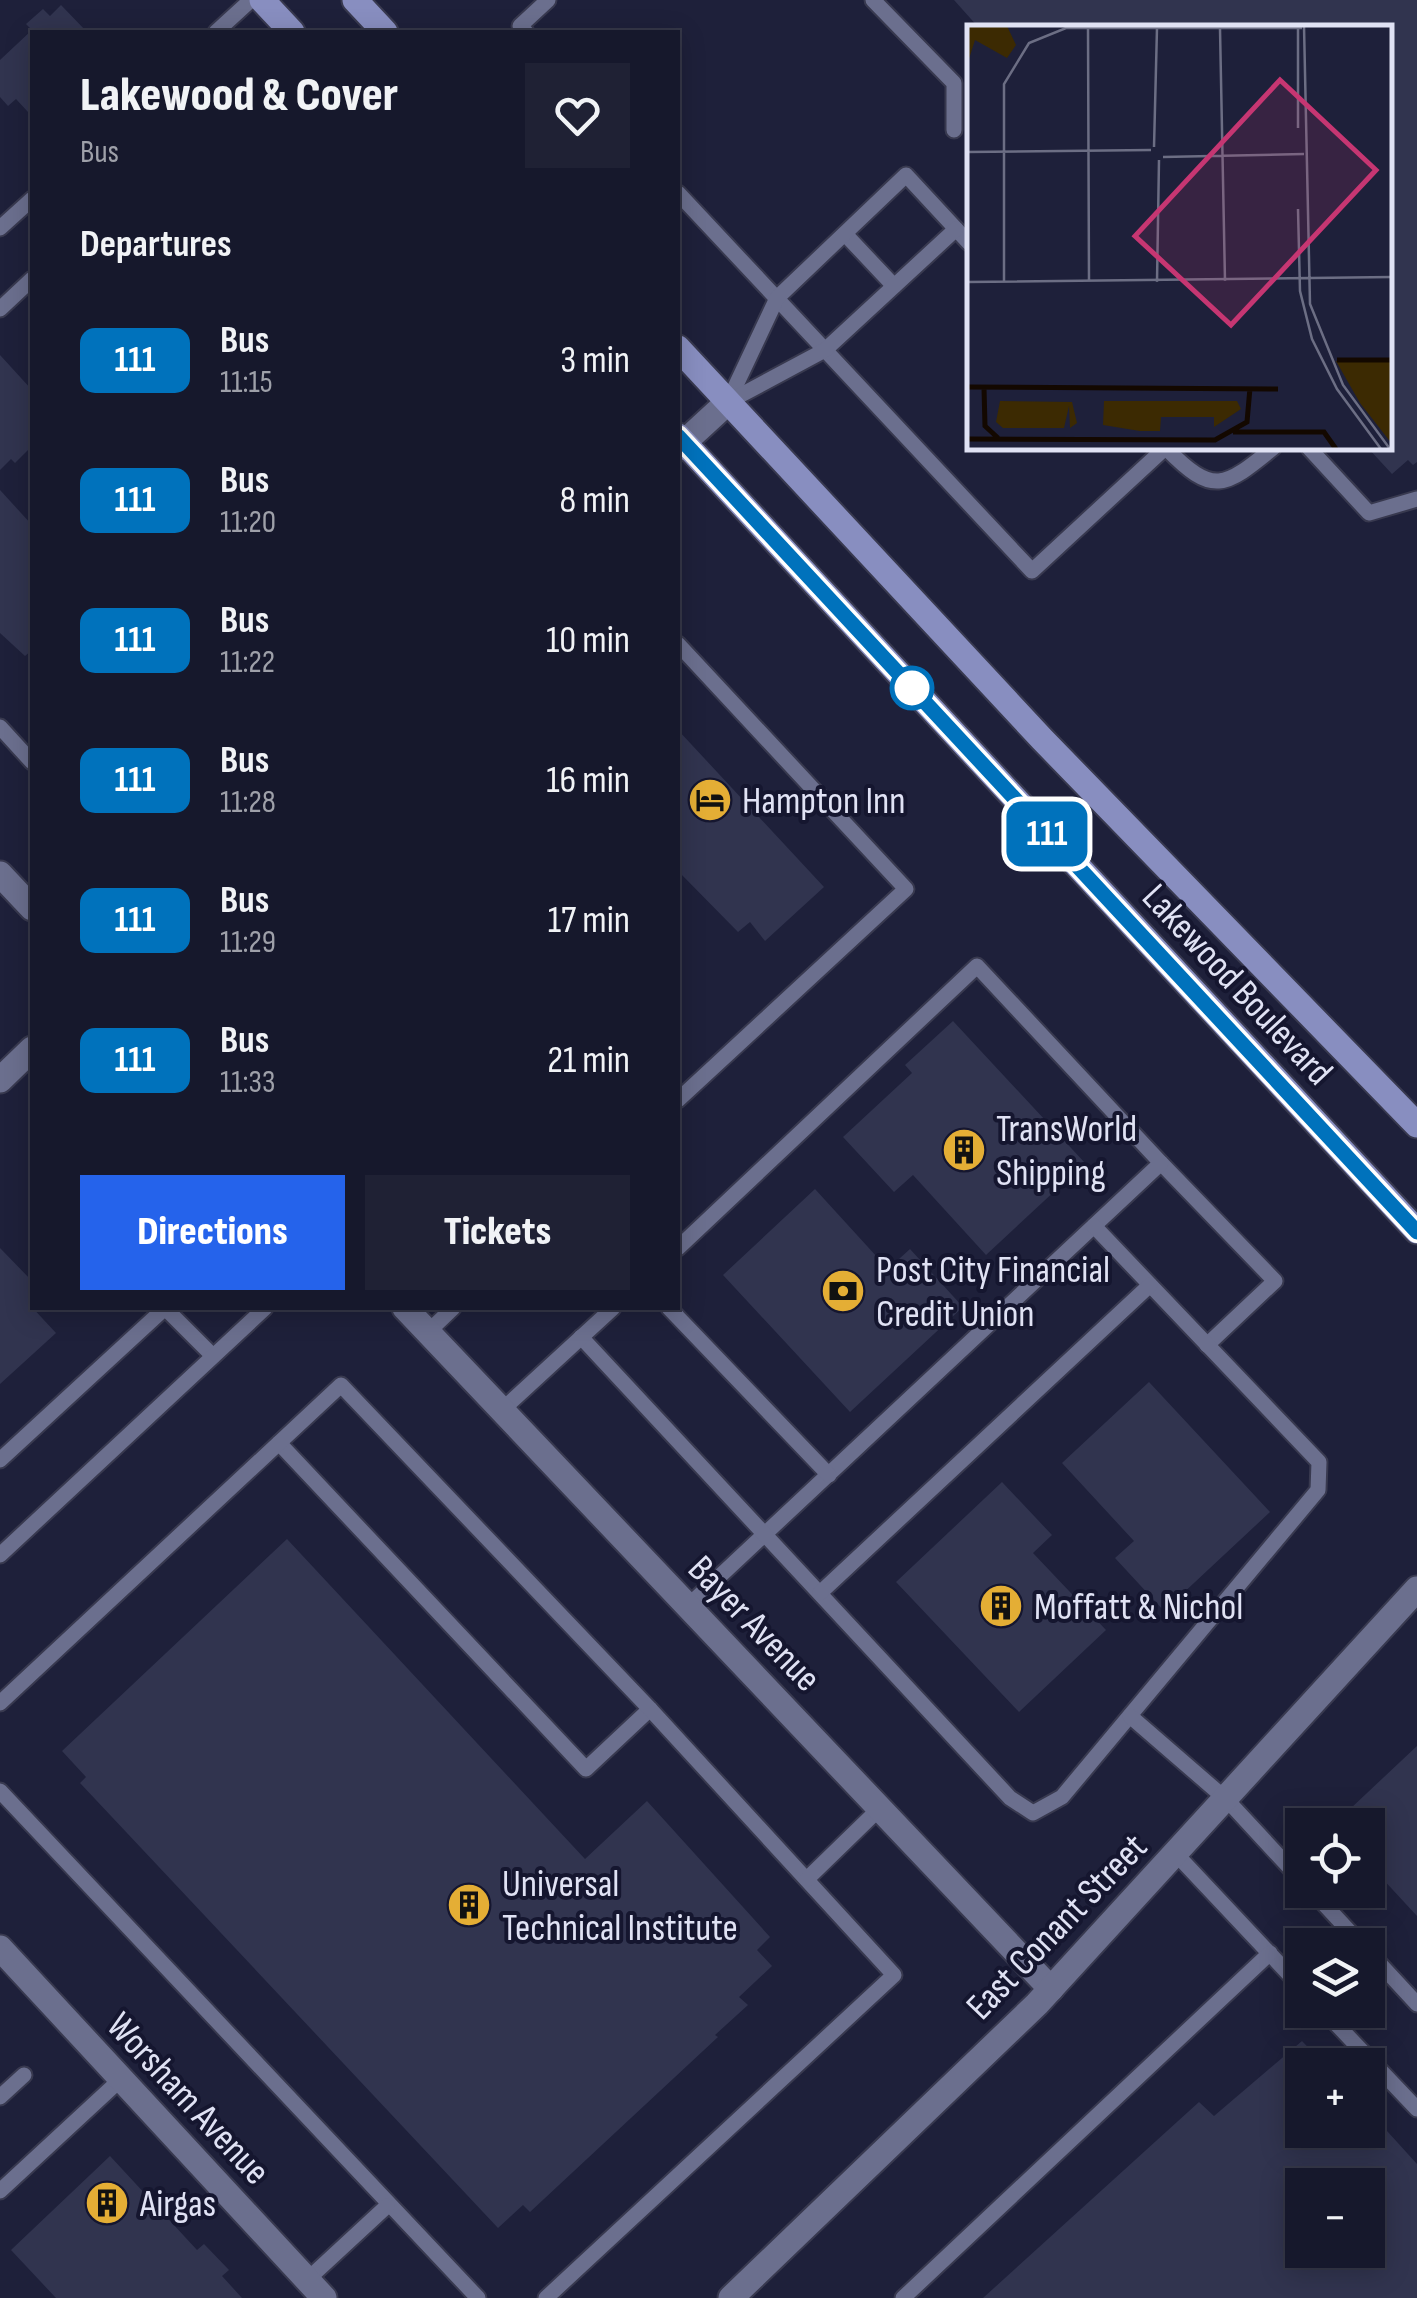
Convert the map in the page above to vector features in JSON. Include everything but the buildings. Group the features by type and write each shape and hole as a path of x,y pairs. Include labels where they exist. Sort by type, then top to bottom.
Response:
{"main road":[{"path":"262,0 290,30"},
{"path":"355,0 383,30"},
{"name":"Lakewood Boulevard","path":"680,350 1042,740 1417,1125"},
{"name":"Lakewood Boulevard","path":"680,443 1417,1232"}],"street":[{"path":"680,441 728,402"},
{"path":"0,874 30,906"},
{"path":"0,1080 30,1051"},
{"name":"Bayer Avenue","path":"407,1310 1052,1989"},
{"name":"East Conant Street","path":"731,2298 1052,1989 1227,1800 1310,1701 1417,1589"},
{"name":"Worsham Avenue","path":"0,1948 315,2289"}],"lane":[{"path":"218,30 251,0"},
{"path":"524,30 520,26 548,0"},
{"path":"873,0 954,83 954,130"},
{"path":"728,402 777,298 906,176 967,240"},
{"path":"680,195 1032,572 1163,450"},
{"path":"0,228 30,200"},
{"path":"728,402 825,350 956,230"},
{"path":"845,234 894,286"},
{"path":"0,309 30,280"},
{"path":"1167,450 1203,481 1220,484 1238,477 1271,450"},
{"path":"1311,450 1369,513 1417,499"},
{"path":"680,646 906,890 680,1098"},
{"path":"0,727 30,760"},
{"path":"680,1246 977,966 1274,1281 1206,1344"},
{"path":"688,1606 1160,1163"},
{"path":"580,1337 1010,1798 1033,1813 1062,1797 1318,1490 1318,1462 1094,1226"},
{"path":"820,1593 1150,1286"},
{"path":"0,1460 163,1310"},
{"path":"167,1310 213,1356"},
{"path":"0,1555 263,1310"},
{"path":"428,1332 451,1310"},
{"path":"502,1410 611,1310"},
{"path":"671,1310 829,1475"},
{"path":"0,1703 341,1384 650,1709 894,1975 546,2298"},
{"path":"279,1442 586,1769 650,1709"},
{"path":"1130,1716 1227,1800 1285,1863"},
{"path":"0,1791 387,2206 478,2298"},
{"path":"806,1879 880,1808"},
{"path":"1176,1854 1285,1969"},
{"path":"1328,1908 1346,1928"},
{"path":"903,2298 1270,1953"},
{"path":"1385,1969 1417,2004"},
{"path":"1341,2028 1417,2109"},
{"path":"0,2097 24,2074"},
{"path":"0,2191 121,2079"},
{"path":"315,2289 387,2206"}],"bus line":[{"name":"111","path":"680,438 1417,1232"}],"place":[{"name":"Hampton Inn","path":"710,800"},
{"name":"TransWorld Shipping","path":"964,1150"},
{"name":"Post City Financial Credit Union","path":"843,1291"},
{"name":"Moffatt & Nichol","path":"1001,1606"},
{"name":"Universal Technical Institute","path":"469,1905"},
{"name":"Airgas","path":"107,2203"}]}
